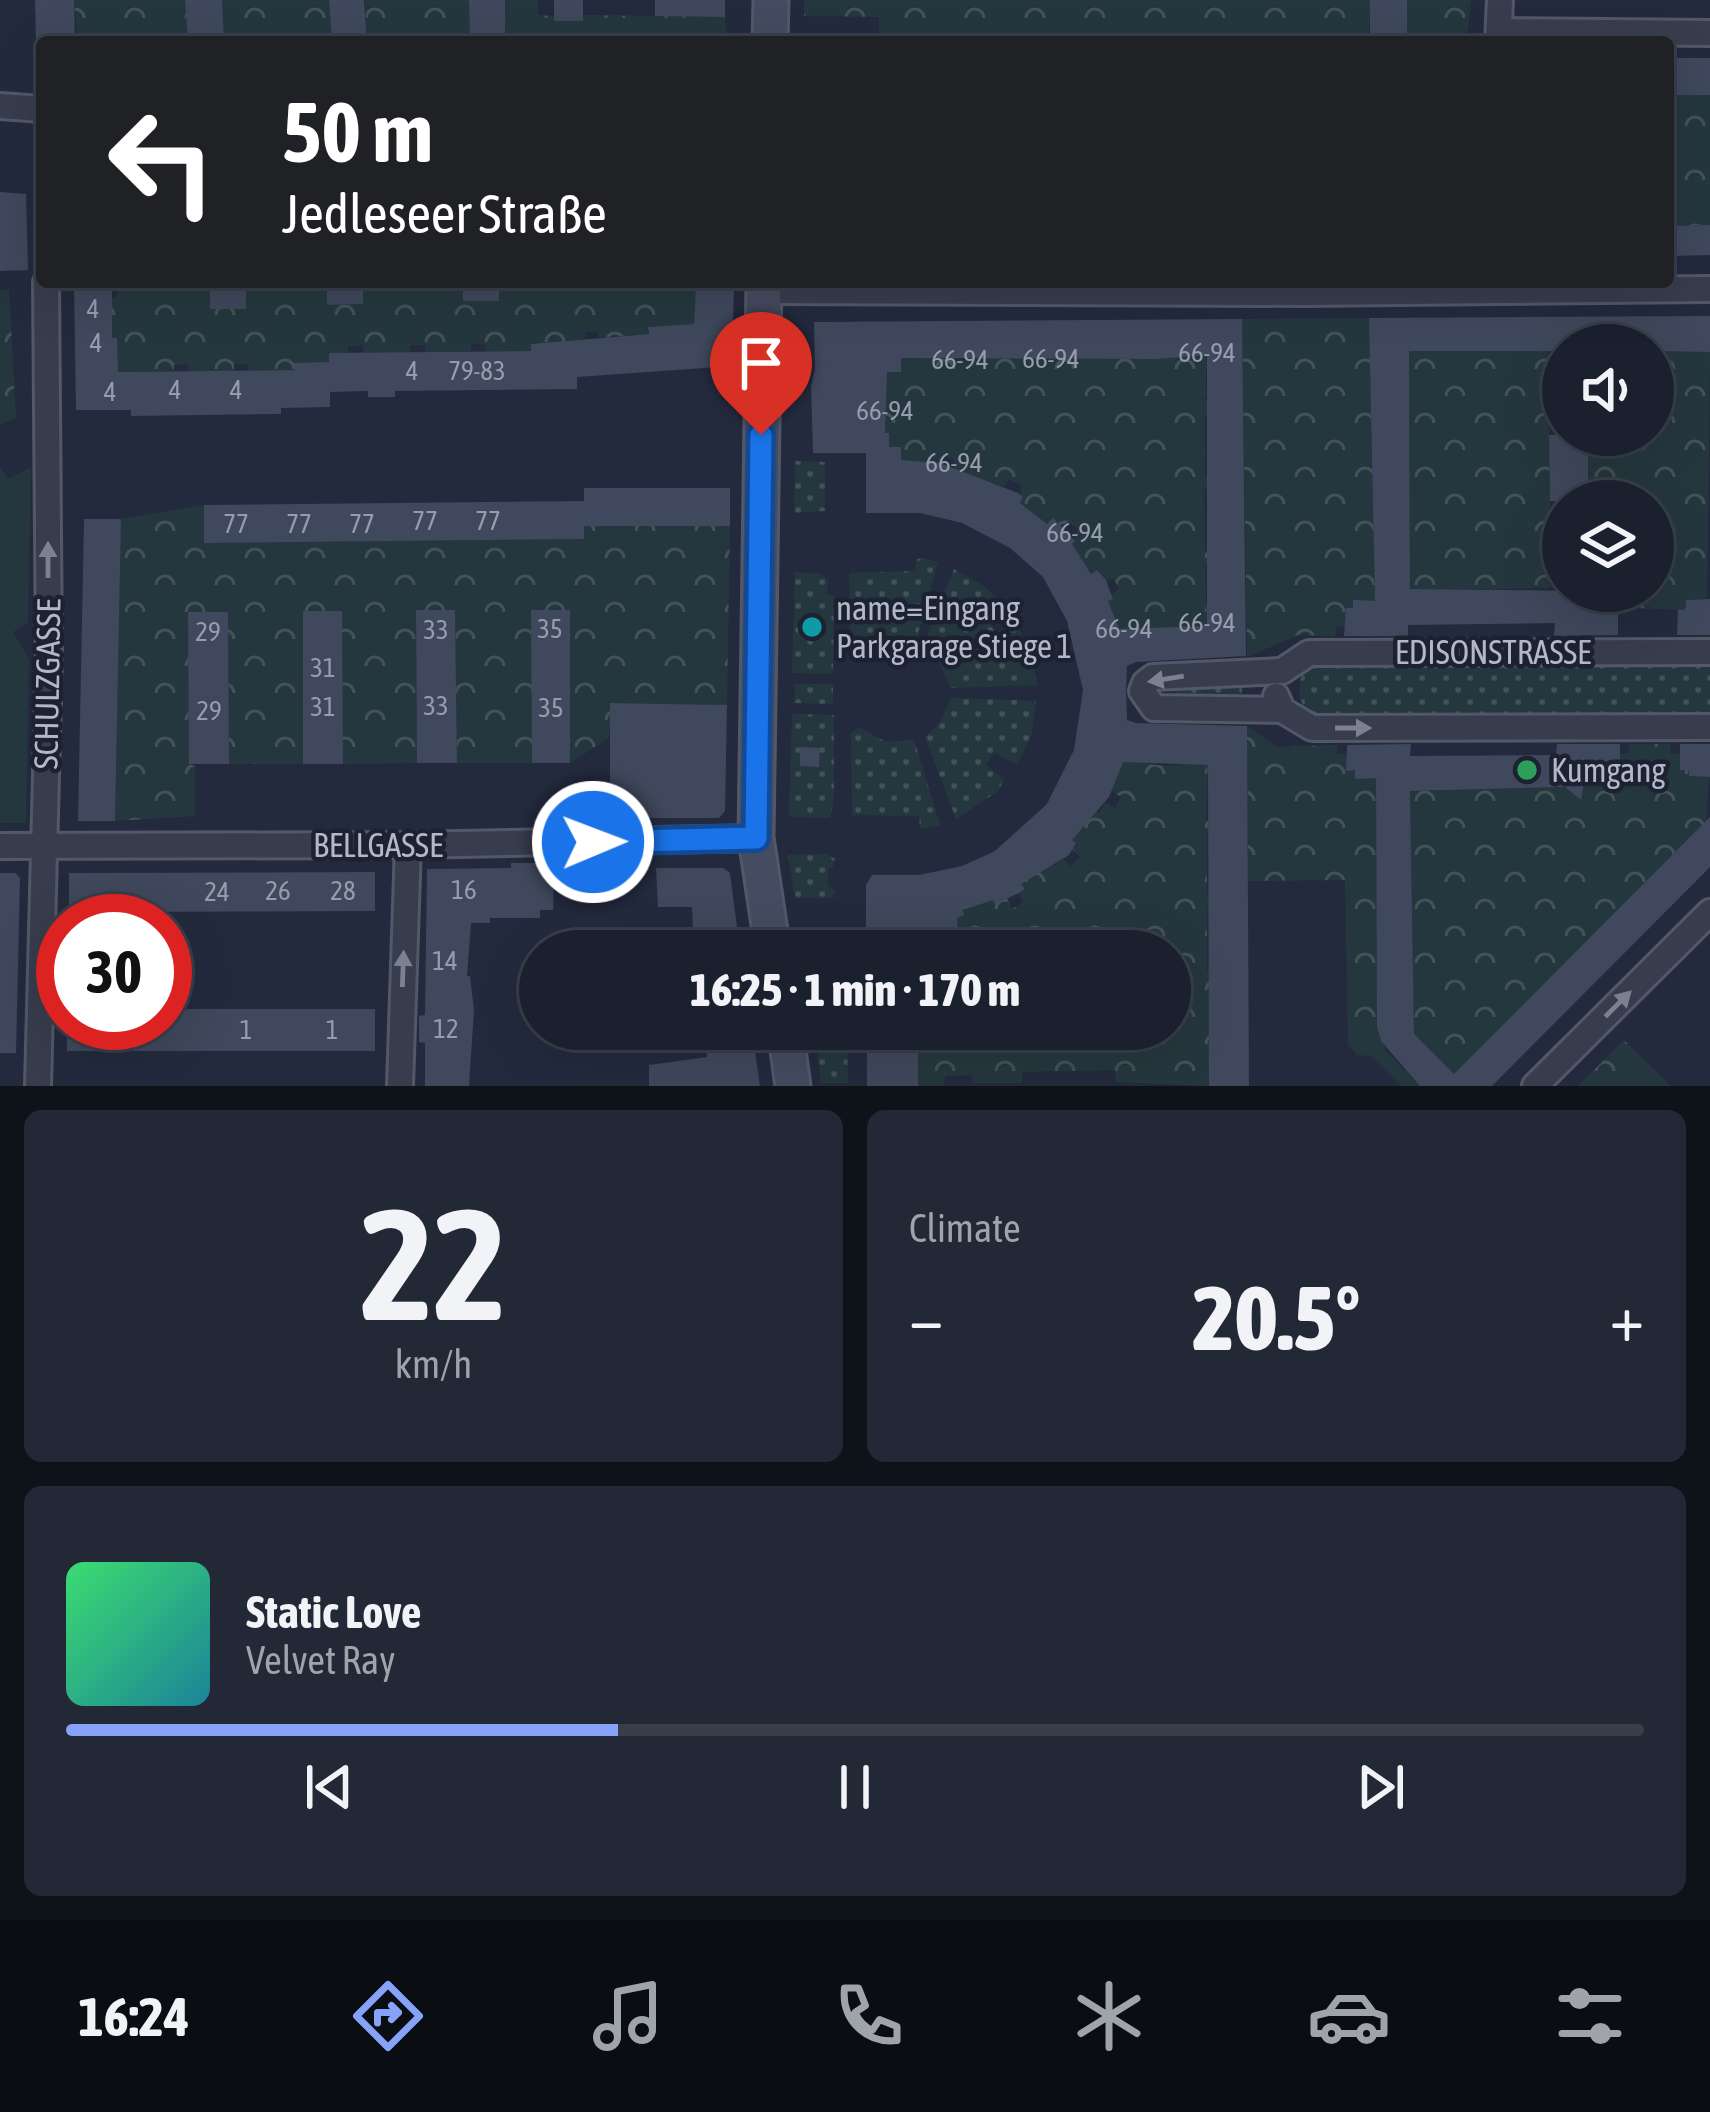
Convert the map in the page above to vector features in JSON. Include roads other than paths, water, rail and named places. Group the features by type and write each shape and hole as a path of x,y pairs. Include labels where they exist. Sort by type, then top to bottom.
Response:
{"street":[{"path":"770,36 771,0"},
{"path":"1500,0 1498,36 1710,33"},
{"path":"0,106 36,109"},
{"name":"SCHULZGASSE","path":"38,1086 49,658 46,288"},
{"path":"764,288 756,838 770,930"},
{"path":"1593,288 1710,289"},
{"name":"EDISONSTRASSE","path":"1710,652 1309,653 1282,671 1153,677 1142,692 1154,708 1282,710 1312,728 1710,727"},
{"path":"1282,671 1274,692 1282,710"},
{"name":"BELLGASSE","path":"0,845 408,845 756,838"},
{"path":"400,1086 408,845"},
{"path":"1535,1086 1710,912"},
{"path":"787,1050 793,1086"}],"place":[{"name":"name=Eingang Parkgarage Stiege 1","path":"812,627"},
{"name":"Kumgang","path":"1527,770"}]}
